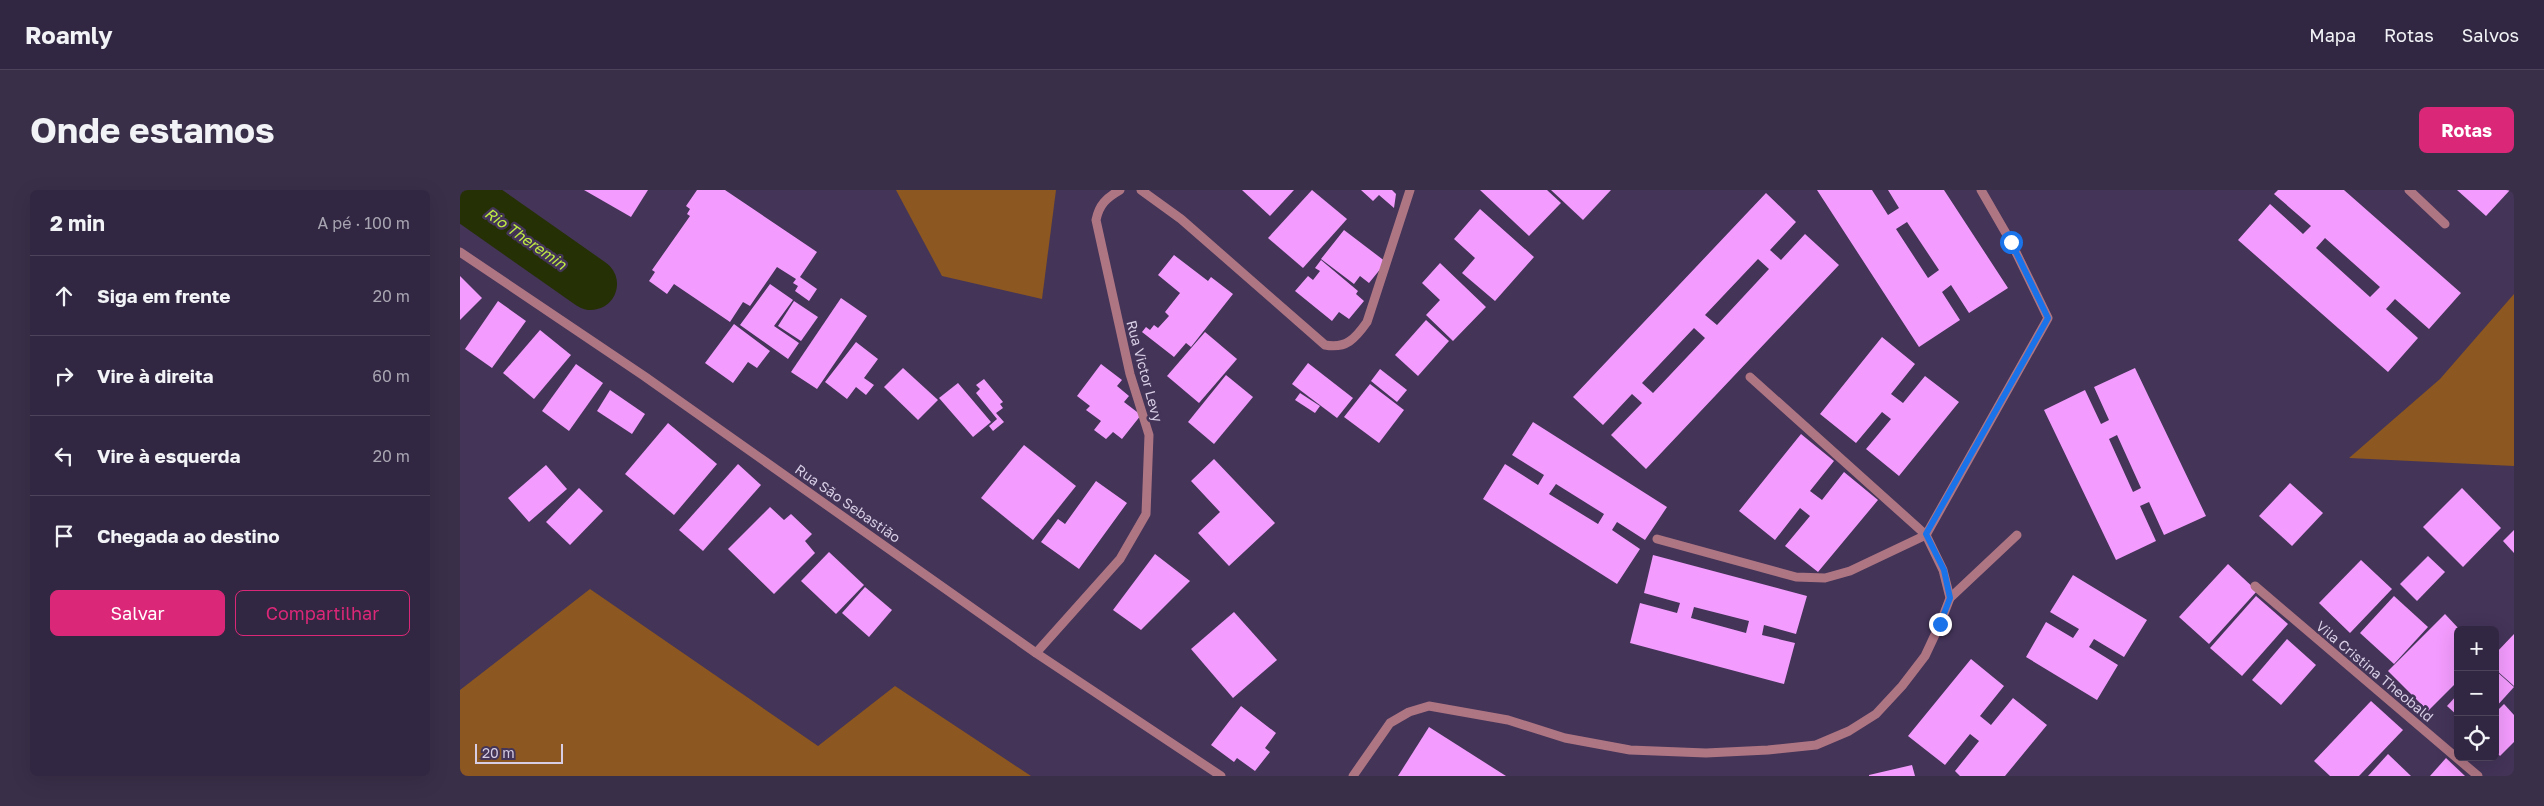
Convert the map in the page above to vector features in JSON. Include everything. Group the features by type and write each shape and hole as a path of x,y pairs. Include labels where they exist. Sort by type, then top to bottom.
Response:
{"street":[{"name":"Rua Victor Levy","path":"1036,652 1120,559 1146,514 1149,435 1130,374 1096,220 1098,209 1106,198 1120,190"},
{"path":"1142,190 1181,220 1325,345 1336,347 1346,345 1367,322 1410,190"},
{"path":"1658,539 1796,577 1825,578 1850,572 1926,534 2048,318 2011,242 1981,190"},
{"path":"2409,190 2445,224"},
{"name":"Rua São Sebastião","path":"460,252 644,376 1036,652 1221,776"},
{"path":"1750,377 1926,534 1944,570 1950,598"},
{"path":"1353,776 1390,723 1409,712 1429,706 1508,720 1565,738 1630,750 1715,752 1768,750 1816,745 1849,731 1876,714 1902,686 1924,656 1950,598 2016,535"},
{"name":"Vila Cristina Theobald","path":"2255,586 2478,776"}],"shaded area":[{"path":"896,190 1056,190 1042,299 942,276"},
{"path":"2514,294 2514,466 2349,458 2440,379"},
{"path":"590,589 818,746 895,686 1031,776 460,776 460,690"}],"building":[{"path":"584,190 648,190 631,217"},
{"path":"697,190 725,190 817,252 800,277 817,289 809,301 795,291 798,286 793,283 796,279 777,267 750,306 743,302 730,322 674,284 667,294 649,281 655,272 652,270 690,216 687,214 690,209 686,206"},
{"path":"1242,190 1294,190 1270,216"},
{"path":"1312,190 1347,219 1303,268 1268,238"},
{"path":"1361,190 1392,190 1396,194 1394,208 1379,195 1373,201"},
{"path":"1480,190 1547,190 1561,203 1529,236"},
{"path":"1551,190 1611,190 1583,220"},
{"path":"1817,190 1872,190 1888,215 1899,208 1888,190 1944,190 2008,288 1969,313 1951,285 1942,292 1960,320 1919,347","holes":["1907,222 1939,270 1928,278 1896,229"]},
{"path":"2278,190 2344,190 2461,293 2429,329 2395,299 2386,309 2418,338 2388,372 2238,240 2270,204 2303,234 2311,226 2274,194","holes":["2325,238 2380,287 2370,297 2316,248"]},
{"path":"2457,190 2510,190 2486,216"},
{"path":"1766,193 1796,222 1770,250 1781,260 1805,234 1839,265 1646,469 1611,435 1642,403 1632,394 1603,425 1573,397","holes":["1758,259 1769,269 1717,325 1705,315","1694,328 1705,338 1653,393 1642,383"]},
{"path":"1480,209 1534,257 1495,301 1462,273 1475,258 1454,239"},
{"path":"1344,230 1386,262 1369,283 1360,276 1354,284 1321,259"},
{"path":"1174,255 1208,281 1211,277 1233,294 1191,347 1186,343 1174,357 1142,332 1146,327 1150,330 1154,325 1158,328 1169,316 1165,312 1180,293 1158,275"},
{"path":"1321,260 1358,291 1356,294 1364,301 1349,319 1339,312 1332,321 1295,291 1308,276 1313,280 1320,271 1315,268"},
{"path":"1440,263 1486,307 1453,341 1426,315 1440,300 1422,283"},
{"path":"460,276 482,298 460,320"},
{"path":"770,284 793,300 774,326 799,343 788,359 740,325"},
{"path":"841,298 867,316 817,389 791,372"},
{"path":"498,301 526,321 492,368 465,349"},
{"path":"794,301 818,317 801,341 778,326"},
{"path":"1426,320 1449,341 1418,376 1395,355"},
{"path":"734,324 770,351 757,368 748,362 733,383 705,363"},
{"path":"540,330 571,355 534,399 503,373"},
{"path":"1205,332 1237,359 1199,403 1167,376"},
{"path":"1882,337 1915,364 1891,394 1903,403 1925,376 1959,402 1899,476 1866,449 1891,419 1882,412 1856,443 1820,414"},
{"path":"856,342 878,359 864,378 874,385 866,395 856,387 847,399 825,382"},
{"path":"1308,363 1353,398 1337,418 1292,384"},
{"path":"576,364 603,383 569,431 542,411"},
{"path":"1101,364 1122,380 1117,386 1129,396 1124,402 1141,415 1122,439 1113,432 1106,439 1094,430 1101,421 1086,410 1090,406 1077,396"},
{"path":"903,368 938,400 918,420 884,387"},
{"path":"2135,368 2206,516 2164,535 2149,502 2140,506 2156,541 2116,560 2044,410 2085,390 2101,424 2109,420 2094,387","holes":["2117,435 2141,488 2133,492 2109,439"]},
{"path":"1380,369 1407,390 1397,402 1371,381"},
{"path":"1226,375 1253,397 1214,444 1188,422"},
{"path":"984,379 1003,402 1000,404 1003,408 996,413 1004,422 993,431 989,426 997,419 976,393 980,389 976,385"},
{"path":"958,383 991,422 973,437 939,398"},
{"path":"1370,384 1404,410 1379,443 1344,417"},
{"path":"610,390 645,414 632,434 597,411"},
{"path":"1300,393 1320,406 1315,413 1295,400"},
{"path":"1533,422 1667,507 1645,540 1617,522 1612,530 1640,549 1617,584 1483,499 1505,464 1538,485 1544,475 1512,455","holes":["1556,484 1604,514 1598,524 1549,494"]},
{"path":"668,423 717,464 674,515 625,474"},
{"path":"1801,434 1834,461 1810,491 1822,500 1844,472 1878,500 1818,572 1785,546 1810,516 1800,508 1775,540 1739,511"},
{"path":"1024,445 1076,486 1033,540 981,498"},
{"path":"1214,459 1275,523 1229,566 1198,533 1220,512 1191,481"},
{"path":"738,464 761,485 703,551 679,530"},
{"path":"546,465 567,489 529,522 508,498"},
{"path":"1096,481 1127,503 1079,569 1041,542 1058,519 1065,524"},
{"path":"2290,483 2323,513 2292,546 2259,516"},
{"path":"579,488 603,511 570,545 546,522"},
{"path":"2462,488 2501,528 2463,567 2423,527"},
{"path":"770,507 784,520 791,514 812,534 805,541 815,553 774,594 728,549"},
{"path":"2514,530 2514,553 2503,541"},
{"path":"829,552 864,585 836,614 801,581"},
{"path":"1155,554 1190,581 1141,630 1113,610"},
{"path":"1653,555 1807,596 1796,634 1764,625 1762,635 1795,643 1784,684 1630,643 1640,603 1677,613 1680,603 1644,593","holes":["1694,607 1749,621 1746,633 1691,618"]},
{"path":"2428,556 2445,572 2417,601 2400,584"},
{"path":"2361,560 2392,589 2350,633 2319,603"},
{"path":"2228,564 2257,591 2209,644 2179,617"},
{"path":"2073,575 2147,620 2124,657 2094,639 2089,647 2118,665 2097,700 2026,657 2046,622 2073,638 2079,629 2050,612"},
{"path":"865,587 892,610 869,637 842,613"},
{"path":"2256,596 2288,624 2242,676 2210,648"},
{"path":"2394,596 2428,627 2394,664 2360,633"},
{"path":"1234,612 1277,660 1233,698 1191,649"},
{"path":"2445,614 2456,626 2454,626 2454,685 2428,711 2388,671"},
{"path":"2514,634 2514,686 2499,673 2499,650"},
{"path":"2287,639 2316,665 2281,705 2252,680"},
{"path":"1971,659 2004,686 1980,716 1991,725 2013,698 2047,725 2005,776 1960,776 1955,771 1979,741 1970,734 1945,765 1908,736"},
{"path":"2499,674 2514,687 2499,704"},
{"path":"2454,698 2454,712 2447,706"},
{"path":"2371,701 2403,730 2359,776 2330,776 2314,761"},
{"path":"2504,704 2514,715 2514,742 2500,756 2499,755 2499,709"},
{"path":"1241,706 1276,733 1265,748 1270,752 1255,771 1237,758 1234,762 1211,745"},
{"path":"1429,727 1506,776 1398,776"},
{"path":"2388,754 2411,776 2368,776"},
{"path":"2446,758 2465,776 2430,776"},
{"path":"1912,765 1915,776 1869,776 1869,775"}],"waterway":[{"name":"Rio Theremin","path":"460,192 591,284"}],"route":[{"path":"1940,624 1950,598 1944,570 1926,534 2048,318 2011,242"}]}
